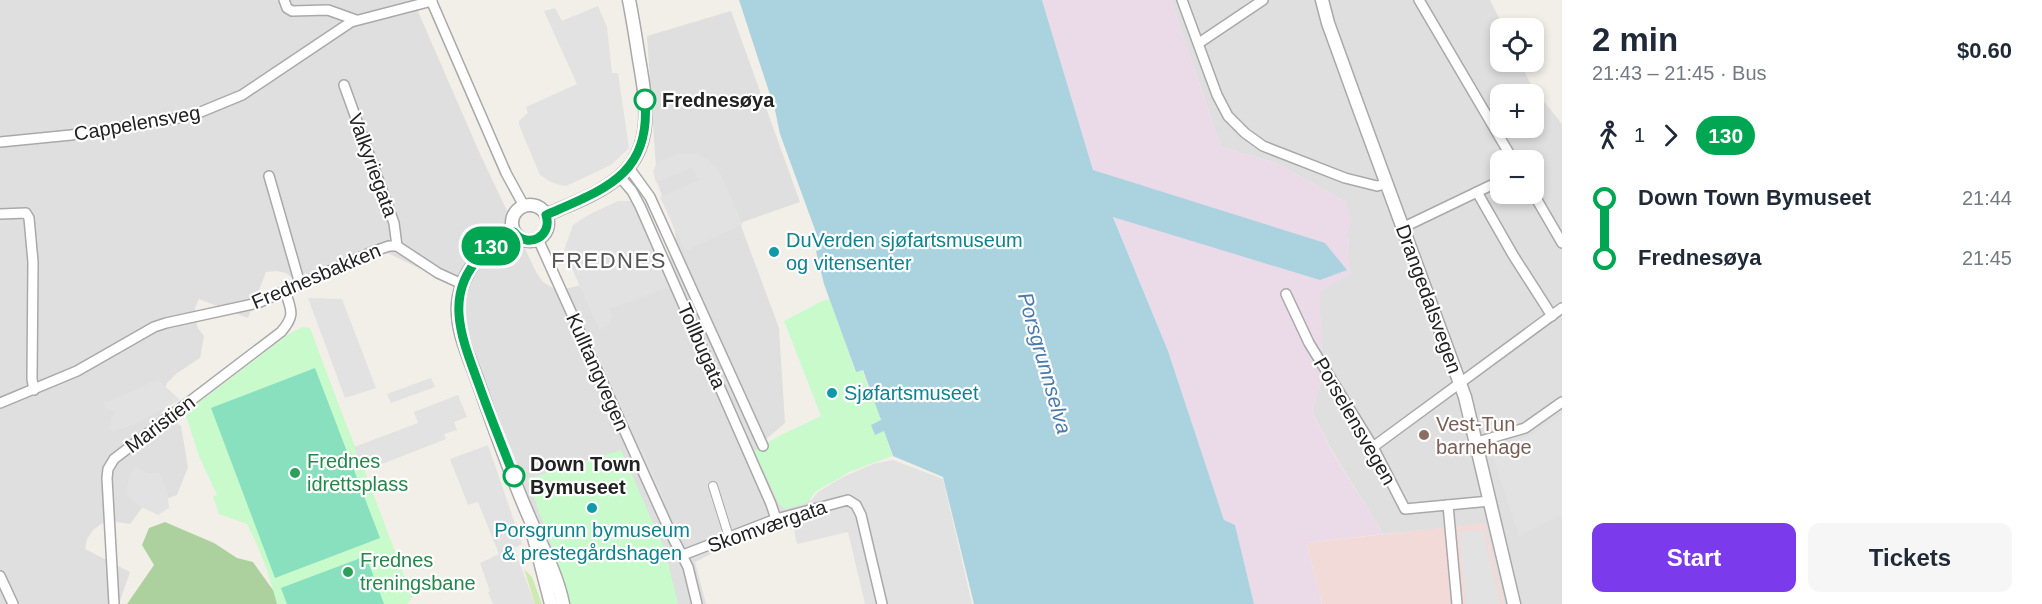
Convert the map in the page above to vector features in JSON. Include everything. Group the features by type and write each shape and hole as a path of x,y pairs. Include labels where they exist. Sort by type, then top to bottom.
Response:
{"street":[{"path":"284,0 287,8 292,11 328,10 356,20"},
{"path":"431,0 510,180 524,206"},
{"name":"Cappelensveg","path":"0,142 71,135 182,119 243,95 341,27 356,20 431,0"},
{"path":"546,215 594,192 624,172 644,139 646,112 629,0"},
{"path":"1182,0 1217,95 1228,117 1245,133 1263,146 1345,177 1377,186 1386,183"},
{"path":"1199,43 1263,0"},
{"name":"Drangedalsvegen","path":"1322,0 1328,23 1402,228 1460,382 1477,442 1514,604"},
{"path":"1419,0 1507,150"},
{"name":"Valkyriegata","path":"344,85 394,223 397,246"},
{"path":"624,172 650,197 763,446"},
{"name":"Tollbugata","path":"624,172 776,519"},
{"path":"269,176 300,284"},
{"path":"1402,228 1490,186"},
{"path":"1477,192 1513,255 1552,316"},
{"path":"1539,204 1562,243"},
{"path":"524,206 537,206 546,215 548,226 543,236 538,239 527,241 514,232 513,220 518,209 524,206"},
{"path":"0,214 20,212 26,213 29,218 33,262 32,379 34,390"},
{"path":"514,232 498,241 473,264 462,284 458,305 462,334 484,400 530,519 547,554 563,604"},
{"name":"Kulltangvegen","path":"538,239 688,567 697,604"},
{"name":"Frednesbakken","path":"0,403 93,363 166,322 258,303 389,246 397,246 438,273 462,284"},
{"name":"Maristien","path":"115,601 107,478 111,464 114,459 153,428 281,332 292,316 285,291"},
{"name":"Porselensvegen","path":"1286,294 1309,343 1373,447 1405,509 1490,501"},
{"path":"1373,447 1562,308"},
{"path":"1477,442 1525,428 1562,402"},
{"path":"713,486 729,537"},
{"name":"Skomværgata","path":"682,555 776,519 848,500 856,505 861,515 882,604"},
{"path":"1448,505 1457,604"},
{"path":"530,519 552,604"},
{"path":"0,576 13,604"}],"shaded area":[{"path":"0,0 413,0 481,156 536,272 543,282 561,290 660,266 674,251 675,231 657,182 647,36 731,11 800,202 740,223 779,328 785,423 764,441 812,503 695,562 706,604 549,604 538,560 496,446 458,329 459,287 383,251 299,285 286,273 266,272 248,318 199,299 195,308 195,318 204,336 200,358 176,374 167,383 163,392 166,412 181,426 188,467 177,495 142,508 130,524 111,521 101,524 87,539 85,549 130,572 119,604 0,604"},
{"path":"1042,0 1171,0 1221,147 1276,163 1346,202 1351,220 1346,237 1349,238 1347,258 1351,273 1320,292 1322,368 1321,382 1312,411 1331,450 1383,534 1306,543 1322,604 1254,604 1235,526 1224,520 1168,351 1113,216 1121,219 1093,170"},
{"path":"1171,0 1490,0 1499,18 1490,18 1490,72 1525,72 1531,84 1490,84 1490,138 1544,138 1544,102 1562,124 1562,604 1504,604 1485,524 1383,534 1331,449 1312,411 1321,382 1319,292 1351,273 1347,258 1349,239 1346,237 1348,230 1346,202 1276,163 1221,147"},
{"path":"598,6 607,27 612,73 618,73 629,148 611,165 566,186 560,185 540,175 519,121 528,113 526,107 577,84 544,11 555,8 562,21"},
{"path":"677,154 699,154 717,166 743,224 685,251 660,197 698,180 692,167 656,183 653,171 658,162"},
{"path":"618,201 632,201 640,206 675,285 609,309 612,316 609,325 599,330 564,250 573,225"},
{"path":"308,298 342,299 376,388 345,398"},
{"path":"596,348 631,427 624,430 588,351"},
{"path":"431,378 435,387 391,403 387,394"},
{"path":"158,380 180,400 137,423 113,431 110,429 111,419 116,411 104,408 106,402"},
{"path":"458,395 467,417 454,422 457,430 444,434 446,439 364,471 354,447 418,423 414,412"},
{"path":"1562,413 1562,517 1560,515 1519,536 1491,450 1531,435"},
{"path":"488,445 522,544 514,548 535,604 493,604 488,592 490,591 480,563 499,554 478,502 468,505 450,459"},
{"path":"642,448 665,500 658,504 634,452"},
{"path":"893,460 943,479 972,604 865,604 848,532 797,544 793,525 794,508 809,504 817,493 841,478 873,464"},
{"path":"135,466 147,473 160,473 167,491 169,508 158,515 137,505 126,495 129,476"},
{"path":"1485,523 1504,604 1322,604 1306,543"},
{"path":"1483,530 1500,604 1466,604 1459,532"}],"green space":[{"path":"830,299 855,371 862,369 868,387 870,387 892,456 849,472 815,492 807,503 785,509 779,504 754,451 821,416 784,321"},
{"path":"302,327 310,328 406,581 417,591 407,604 277,604 264,563 247,524 219,514 213,497 217,495 199,456 185,413 289,334"},
{"name":"Frednes idrettsplass","path":"315,368 380,538 275,578 211,408"},
{"name":"Porsgrunn bymuseum & prestegårdshagen","path":"621,450 665,550 678,604 569,604 562,574 527,479"},
{"path":"165,522 214,543 237,558 253,562 283,604 127,604 154,565 142,545 149,528"},
{"name":"Frednes treningsbane","path":"366,556 384,604 287,604 281,588"},
{"path":"524,569 532,577 542,604 535,604"}],"water":[{"name":"Porsgrunnselva","path":"739,0 1042,0 1093,170 1325,243 1347,270 1320,280 1113,217 1168,351 1224,520 1235,525 1254,604 974,604 943,477 893,456 884,431 875,435 871,425 881,420 863,370 856,372 824,284 816,251 822,249 780,134 775,110"}],"bus line":[{"name":"130","path":"514,476 484,400 462,334 458,305 462,284 473,264 502,238 514,232 527,241 538,239 543,236 548,226 546,215 608,185 629,168 644,139 645,100"}],"place":[{"name":"Frednesøya","path":"645,100"},
{"name":"DuVerden sjøfartsmuseum og vitensenter","path":"774,252"},
{"name":"Sjøfartsmuseet","path":"832,393"},
{"name":"Vest-Tun barnehage","path":"1424,435"},
{"name":"Frednes idrettsplass","path":"295,473"},
{"name":"Down Town Bymuseet","path":"514,476"},
{"name":"Porsgrunn bymuseum & prestegårdshagen","path":"592,508"},
{"name":"Frednes treningsbane","path":"348,572"}],"district":[{"name":"FREDNES","path":"609,260"}]}
